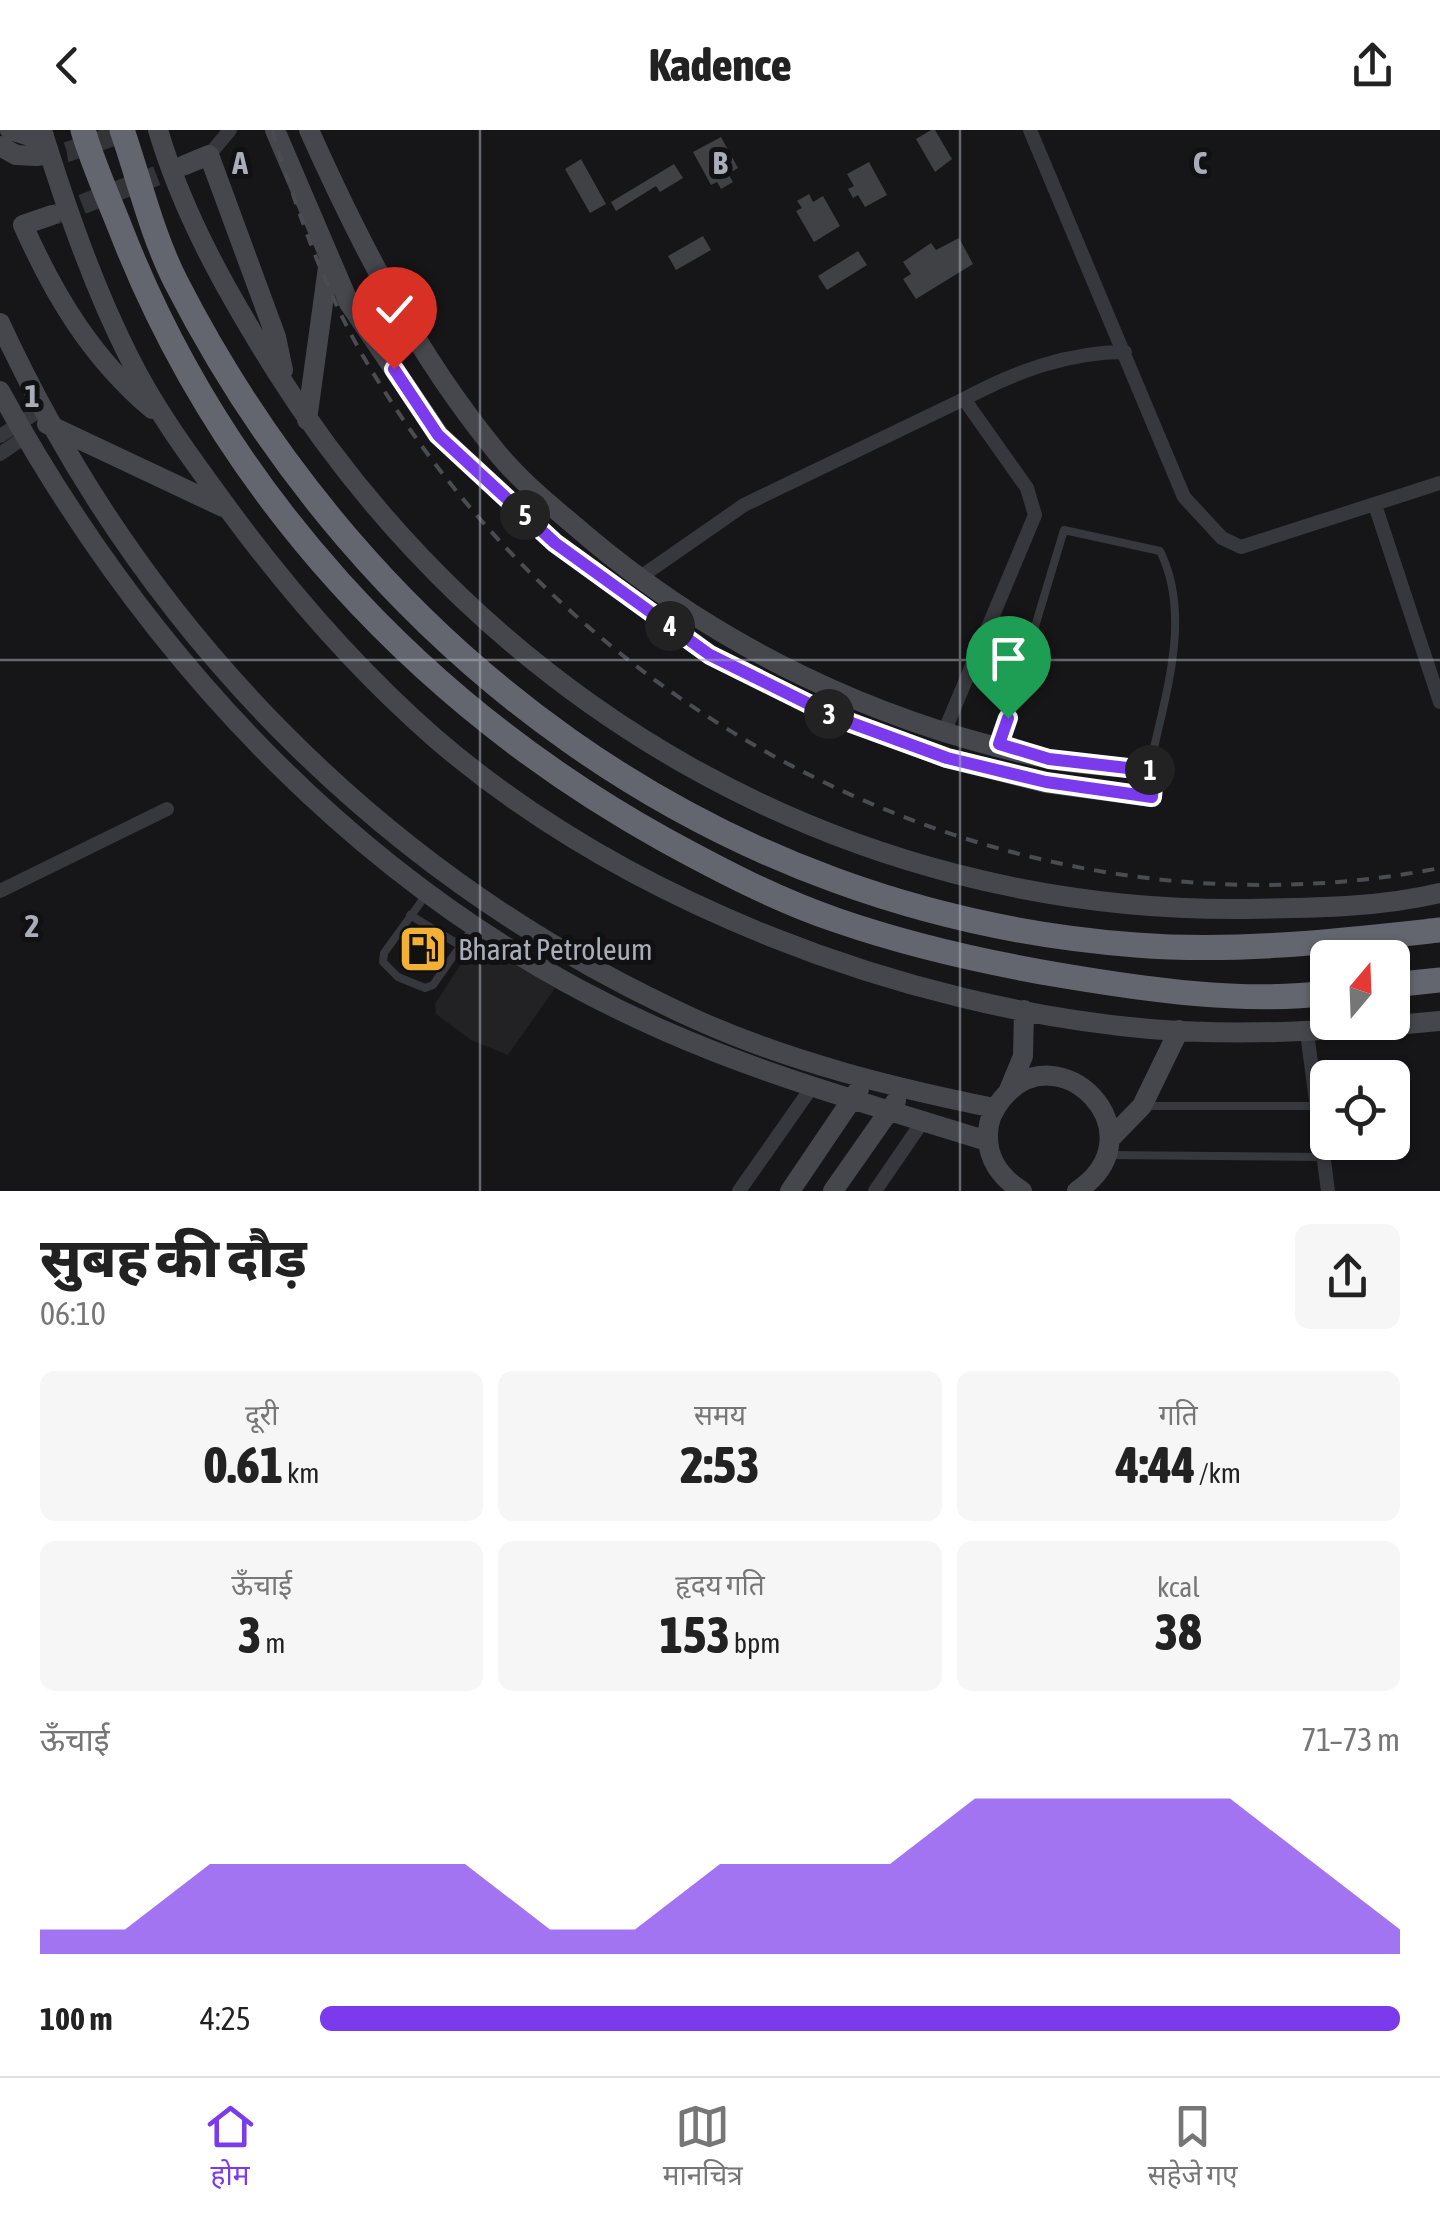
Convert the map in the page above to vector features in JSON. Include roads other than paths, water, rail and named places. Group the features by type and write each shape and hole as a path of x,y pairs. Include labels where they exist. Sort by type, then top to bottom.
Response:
{"highway":[{"path":"83,130 143,286 190,378 244,466 315,558 399,645 496,732 603,806 718,870 834,920 982,962 1136,988 1310,993"},
{"path":"122,130 174,279 282,460 423,620 520,705 625,780 732,838 850,890 992,926 1136,946 1270,946 1440,930"},
{"path":"1410,984 1440,980"}],"street":[{"path":"10,130 37,141 123,344 167,421 229,510 326,634 437,739 522,804 650,880 756,932 880,976 1024,1010 1179,1030 1307,1033 1440,1021"},
{"path":"158,130 204,250 326,450 408,548 492,628 569,693 698,774 791,816 896,856 1026,889 1161,910 1326,908 1440,893"},
{"path":"185,165 209,155 230,130"},
{"path":"275,130 349,303 438,435 555,543 710,655 835,717 947,758 1046,782 1152,797 1154,771 1049,759 945,730 849,697 746,648 639,578 498,454 444,381 383,286 309,130"},
{"path":"1030,130 1184,497 1222,538 1241,546 1440,483"},
{"path":"0,146 16,156 37,141"},
{"path":"209,155 276,337 286,387"},
{"path":"52,215 24,225 52,290 97,356 167,421"},
{"path":"308,420 329,260"},
{"path":"0,323 83,484 148,577 228,675 324,777 462,888 586,962 698,1020 808,1061 994,1108"},
{"path":"639,578 744,505 1002,379 1085,352 1125,352"},
{"path":"0,391 14,432 148,622 240,727 319,805 384,860 531,960 662,1030 812,1087 988,1141"},
{"path":"945,730 1035,515 1027,488 964,399"},
{"path":"46,416 229,510"},
{"path":"0,454 14,432 46,416"},
{"path":"1375,505 1440,702"},
{"path":"0,890 167,809"},
{"path":"384,860 402,839"},
{"path":"1017,1190 993,1163 988,1141 994,1108 1009,1090 1023,1056 1024,1010"},
{"path":"1077,1191 1092,1180 1109,1146 1142,1106 1179,1030"},
{"path":"1307,1033 1310,1060"},
{"path":"790,1191 867,1077"},
{"path":"1009,1090 1041,1077 1075,1082 1094,1096 1106,1116 1109,1146"},
{"path":"739,1191 812,1087"},
{"path":"833,1191 906,1087"},
{"path":"875,1191 924,1121"},
{"path":"1324,1160 1328,1191"}],"lane":[{"path":"999,744 1064,530 1081,532 1160,550 1166,562 1176,636 1149,770"},
{"path":"428,893 384,952 382,962 398,976 425,988 432,986 475,924"},
{"path":"410,915 462,946"},
{"path":"1142,1106 1310,1106"},
{"path":"1109,1146 1310,1157"}],"tunnel":[{"path":"37,156 67,152 131,130"},
{"path":"54,215 185,165"}],"railway":[{"path":"272,130 310,241 345,323 449,482 557,599 682,699 818,780 966,839 1120,874 1279,885 1440,868"}],"place":[{"name":"Bharat Petroleum","path":"423,949"}]}
